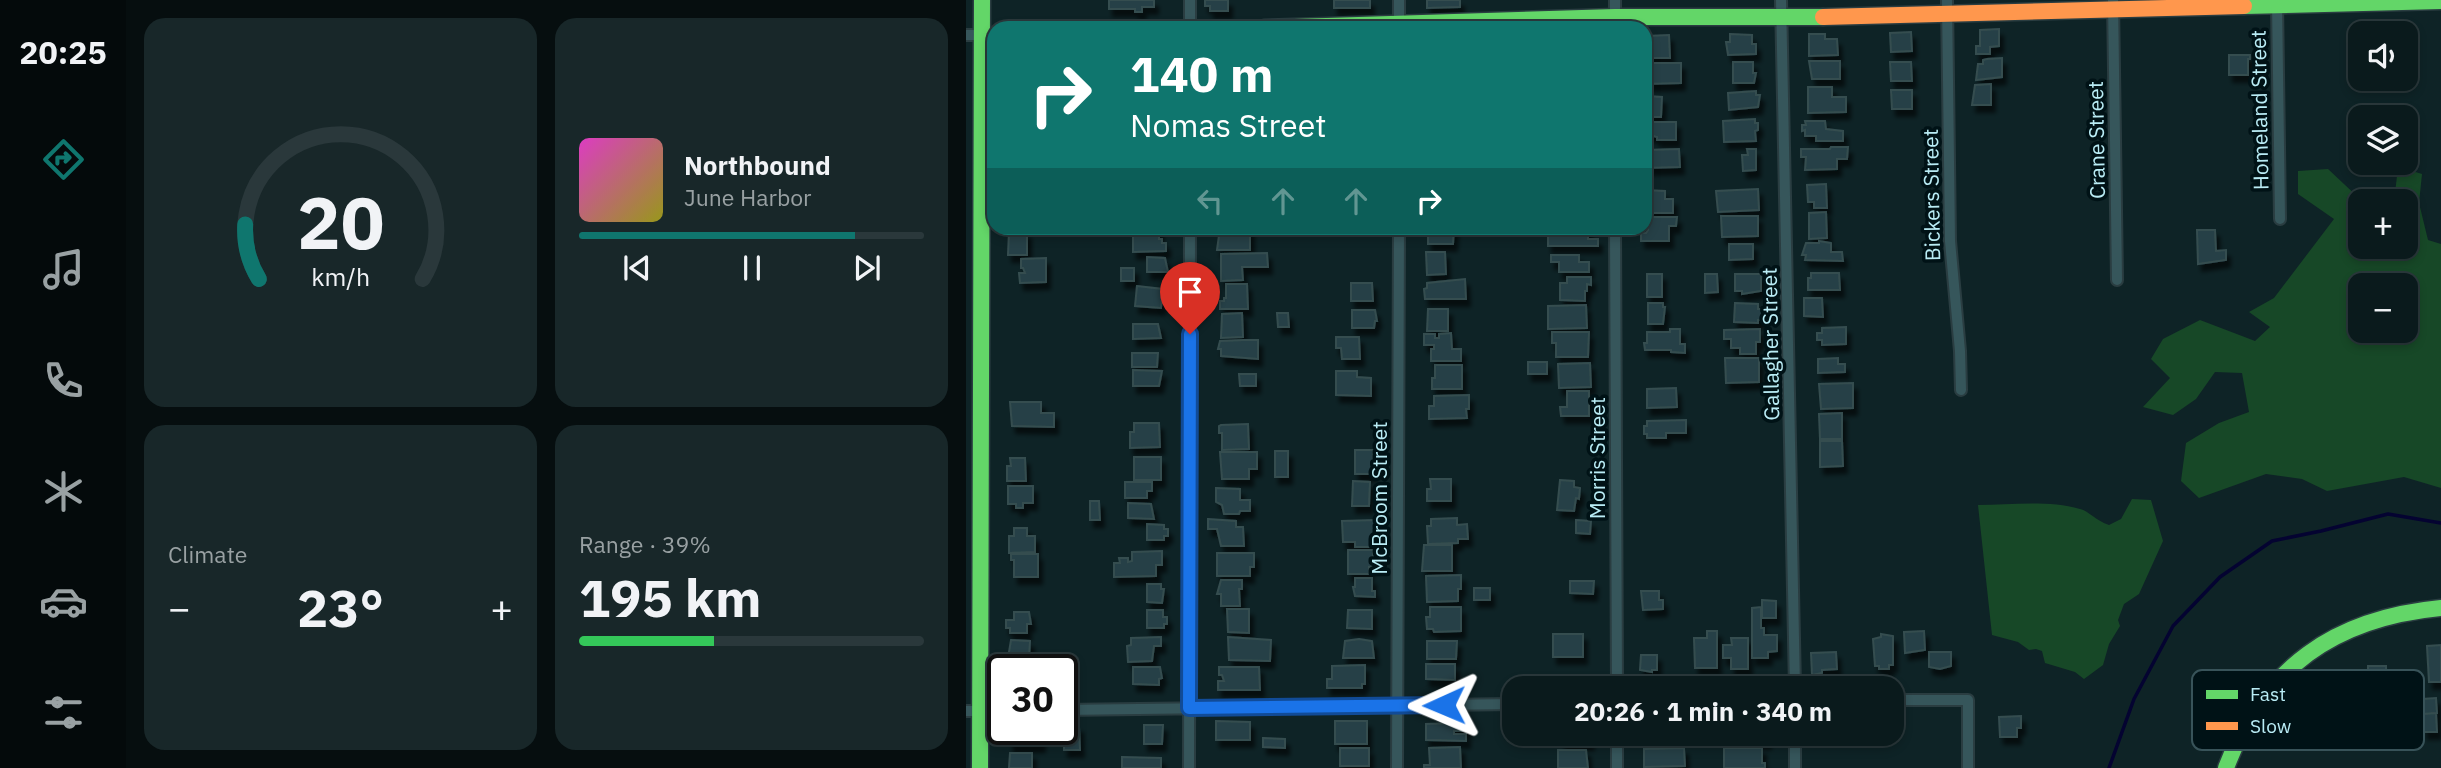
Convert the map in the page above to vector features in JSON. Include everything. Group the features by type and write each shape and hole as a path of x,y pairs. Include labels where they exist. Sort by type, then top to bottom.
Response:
{"street":[{"path":"980,768 973,711 982,313 982,0"},
{"path":"1190,0 1190,21"},
{"path":"1399,0 1399,21"},
{"path":"1615,0 1615,21"},
{"name":"Gallagher Street","path":"1781,0 1795,676"},
{"path":"1652,22 1782,18 1947,6 2441,1"},
{"name":"Homeland Street","path":"2277,2 2280,219"},
{"name":"Crane Street","path":"2113,4 2117,281"},
{"name":"Bickers Street","path":"1947,6 1950,241 1961,390"},
{"path":"1189,768 1190,235"},
{"name":"McBroom Street","path":"1397,768 1399,235"},
{"name":"Morris Street","path":"1615,235 1617,676"},
{"path":"2289,670 2321,644 2362,623 2400,613 2441,608"},
{"path":"1904,700 1968,700 1968,768"},
{"path":"1078,710 1502,704"},
{"path":"1617,746 1617,768"},
{"path":"1795,746 1796,768"},
{"path":"2226,768 2234,750"}],"green space":[{"path":"2328,169 2349,189 2348,259 2418,259 2418,189 2395,189 2397,176 2422,174 2419,203 2428,240 2441,244 2441,488 2404,477 2327,491 2302,479 2266,474 2199,498 2181,481 2186,443 2219,423 2249,412 2242,373 2215,372 2196,399 2173,415 2143,407 2170,378 2151,359 2163,339 2200,320 2255,341 2270,327 2249,312 2274,298 2334,219 2298,194 2298,171"},
{"path":"2132,499 2151,500 2163,541 2139,594 2124,604 2118,620 2120,626 2109,644 2103,665 2084,679 2075,672 2045,663 2042,651 2029,650 2018,642 1992,635 1978,505 2068,506 2083,510 2109,525 2121,519"}],"building":[{"path":"1109,0 1154,0 1154,7 1142,7 1142,12 1135,12 1135,9 1109,9"},
{"path":"1205,0 1228,0 1228,11 1210,11 1210,6 1205,6"},
{"path":"1334,0 1370,0 1370,8 1334,8"},
{"path":"1427,0 1460,0 1460,7 1427,8"},
{"path":"1999,29 1999,46 1990,47 1990,54 1976,54 1976,46 1980,46 1980,30"},
{"path":"1911,32 1912,51 1891,52 1890,33"},
{"path":"1730,34 1752,35 1756,54 1728,55 1726,42 1730,42"},
{"path":"1809,34 1825,34 1825,39 1837,39 1838,55 1809,56"},
{"path":"1669,35 1670,58 1652,58 1652,36"},
{"path":"2229,55 2250,55 2248,75 2229,75"},
{"path":"2002,58 2002,77 1976,80 1978,64 1983,64 1983,60 1987,59"},
{"path":"1809,61 1840,61 1840,79 1812,79"},
{"path":"1733,62 1753,62 1753,73 1756,73 1754,83 1733,83"},
{"path":"1890,62 1911,62 1912,81 1891,81"},
{"path":"1652,63 1681,63 1681,83 1652,84"},
{"path":"1991,84 1991,105 1972,105 1975,85"},
{"path":"1808,87 1832,87 1832,97 1846,97 1846,112 1808,113"},
{"path":"1891,90 1912,90 1912,109 1892,109"},
{"path":"1756,91 1756,95 1760,95 1758,107 1729,110 1728,93"},
{"path":"1652,96 1662,97 1661,117 1652,117"},
{"path":"1755,119 1755,123 1758,123 1756,141 1724,142 1723,121"},
{"path":"1805,121 1825,121 1826,129 1843,131 1843,141 1816,141 1816,136 1805,136 1802,125 1806,125"},
{"path":"1652,122 1676,122 1676,140 1657,140 1657,137 1652,136"},
{"path":"1848,147 1847,159 1837,159 1837,169 1805,170 1806,157 1801,157 1801,149"},
{"path":"1679,149 1680,167 1652,168 1652,150"},
{"path":"1747,149 1756,149 1756,170 1743,171 1742,155 1748,155"},
{"path":"1826,184 1827,208 1814,208 1814,202 1808,202 1807,185"},
{"path":"1758,189 1759,210 1718,212 1716,191"},
{"path":"1652,190 1665,191 1665,199 1673,199 1673,213 1652,213"},
{"path":"1826,212 1827,238 1809,239 1809,213"},
{"path":"1721,216 1758,216 1758,236 1722,237"},
{"path":"1652,217 1677,217 1676,226 1669,226 1669,241 1641,241 1641,235 1652,235"},
{"path":"2197,230 2215,230 2216,251 2226,250 2226,260 2198,264"},
{"path":"1009,235 1027,235 1027,255 1008,255"},
{"path":"1133,235 1159,235 1162,243 1166,243 1166,251 1133,252"},
{"path":"1219,235 1250,235 1250,250 1217,250"},
{"path":"1428,235 1454,235 1453,244 1428,244"},
{"path":"1548,235 1588,235 1588,239 1598,239 1598,246 1548,246"},
{"path":"1806,243 1831,243 1831,252 1842,252 1843,261 1805,260 1806,255 1802,255"},
{"path":"1729,244 1753,244 1753,259 1729,260"},
{"path":"1426,252 1445,252 1446,274 1427,275"},
{"path":"1267,253 1268,267 1242,267 1243,280 1221,281 1221,254"},
{"path":"1551,255 1579,255 1579,262 1589,262 1589,272 1559,272 1559,262 1551,262"},
{"path":"1147,257 1165,258 1168,272 1147,272"},
{"path":"1046,258 1046,282 1020,283 1019,273 1025,273 1021,268 1021,259"},
{"path":"1121,268 1134,268 1134,281 1121,281"},
{"path":"1811,273 1839,273 1840,290 1808,290"},
{"path":"1647,274 1662,274 1662,297 1647,297"},
{"path":"1705,274 1717,274 1718,292 1705,293"},
{"path":"1735,274 1761,274 1761,291 1742,294 1742,291 1735,291"},
{"path":"1567,277 1591,277 1591,285 1587,284 1585,291 1585,301 1560,300 1560,283 1567,283"},
{"path":"1465,279 1466,299 1425,299 1424,289 1427,288 1427,283"},
{"path":"1351,283 1372,283 1373,301 1351,301"},
{"path":"1226,284 1247,284 1248,309 1220,309 1220,301 1226,298"},
{"path":"1137,286 1163,289 1161,308 1135,306"},
{"path":"1804,298 1822,298 1823,317 1804,316"},
{"path":"1648,303 1663,303 1663,324 1648,324"},
{"path":"1735,303 1758,304 1758,309 1762,309 1762,320 1758,320 1758,323 1734,322"},
{"path":"1586,305 1587,328 1548,329 1548,306"},
{"path":"1428,309 1448,309 1448,331 1427,331"},
{"path":"1352,310 1375,310 1377,321 1374,328 1352,328"},
{"path":"1242,313 1243,337 1221,338 1222,314"},
{"path":"1277,313 1288,313 1289,327 1278,327"},
{"path":"1133,324 1158,324 1161,338 1133,339"},
{"path":"1846,327 1846,344 1822,345 1822,340 1817,340 1817,333 1822,333 1822,328"},
{"path":"1670,329 1680,329 1680,344 1685,344 1685,353 1645,350 1647,332 1670,332"},
{"path":"1760,329 1756,354 1740,354 1740,348 1731,348 1731,339 1724,339 1724,330"},
{"path":"1552,332 1589,332 1588,357 1556,357 1556,343 1552,343"},
{"path":"1451,333 1452,349 1461,349 1461,361 1431,361 1431,349 1434,349 1434,345 1424,345 1424,334 1435,334 1435,338 1439,338 1439,334"},
{"path":"1336,337 1359,337 1360,359 1342,359 1341,348 1336,348"},
{"path":"1258,340 1258,359 1221,356 1221,349 1218,349 1220,341"},
{"path":"1132,353 1158,353 1157,367 1132,367"},
{"path":"1725,358 1759,358 1759,382 1726,383"},
{"path":"1838,358 1838,364 1845,364 1845,372 1818,373 1818,359"},
{"path":"1528,362 1547,362 1547,374 1528,374"},
{"path":"1590,363 1591,387 1559,388 1558,364"},
{"path":"1435,365 1462,365 1462,389 1432,389"},
{"path":"1133,370 1162,371 1159,386 1133,386"},
{"path":"1336,371 1357,371 1357,377 1371,378 1371,396 1336,395"},
{"path":"1239,374 1256,374 1256,386 1240,386"},
{"path":"1853,383 1853,408 1821,409 1819,384"},
{"path":"1676,388 1677,407 1647,408 1647,389"},
{"path":"1567,391 1589,391 1589,416 1561,416 1560,407 1567,407"},
{"path":"1469,395 1467,418 1429,419 1429,406 1434,406 1434,396"},
{"path":"1010,402 1041,402 1041,413 1054,413 1054,427 1012,426"},
{"path":"1842,413 1842,439 1820,439 1819,414"},
{"path":"1686,420 1686,433 1666,433 1666,438 1647,438 1647,434 1644,434 1647,421"},
{"path":"1134,423 1159,423 1160,447 1130,448 1130,432 1134,432"},
{"path":"1248,424 1249,449 1222,450 1222,433 1219,433 1219,426"},
{"path":"1820,441 1842,441 1843,466 1820,467"},
{"path":"1355,450 1373,450 1373,474 1355,474"},
{"path":"1275,451 1288,451 1288,477 1275,477"},
{"path":"1220,452 1257,452 1257,469 1249,469 1249,479 1222,479"},
{"path":"1134,457 1161,457 1161,480 1134,480"},
{"path":"1010,458 1025,458 1026,481 1007,481"},
{"path":"1430,479 1451,479 1451,501 1427,501 1427,489 1431,489"},
{"path":"1560,480 1574,481 1574,487 1580,488 1574,511 1557,510"},
{"path":"1353,481 1370,482 1369,506 1352,506"},
{"path":"1125,482 1152,482 1152,491 1147,491 1147,498 1125,498"},
{"path":"1008,486 1033,486 1033,503 1023,503 1023,508 1008,504"},
{"path":"1216,488 1240,489 1240,500 1250,500 1250,511 1224,514 1222,505 1216,502"},
{"path":"1090,501 1099,501 1100,520 1090,520"},
{"path":"1128,503 1151,504 1154,519 1128,518"},
{"path":"1457,518 1457,525 1467,524 1468,539 1458,539 1458,543 1428,544 1427,526 1431,526 1431,519"},
{"path":"1208,519 1236,521 1236,527 1243,527 1244,546 1221,546 1217,529 1208,529"},
{"path":"1374,520 1374,547 1355,547 1355,542 1343,542 1342,521"},
{"path":"1576,520 1591,521 1590,534 1576,533"},
{"path":"1147,524 1164,525 1164,529 1168,529 1168,536 1164,536 1164,540 1147,540"},
{"path":"1014,528 1027,528 1027,536 1035,536 1035,552 1009,553 1009,536 1014,536"},
{"path":"1424,545 1452,545 1452,571 1422,571"},
{"path":"1348,550 1373,550 1373,567 1369,567 1369,574 1348,574"},
{"path":"1162,551 1162,565 1156,565 1156,576 1114,577 1114,563 1120,563 1119,558 1128,558 1128,562 1132,561 1132,552"},
{"path":"1217,553 1254,553 1254,567 1250,567 1250,576 1217,576"},
{"path":"1011,554 1038,554 1038,577 1014,577 1014,560 1011,560"},
{"path":"1461,575 1458,601 1427,602 1426,576"},
{"path":"1355,578 1372,578 1375,597 1355,596"},
{"path":"1221,580 1242,580 1242,589 1239,589 1240,606 1221,606 1221,594 1217,594"},
{"path":"1570,581 1594,581 1593,594 1570,593"},
{"path":"1147,584 1161,584 1161,589 1164,589 1162,603 1147,602"},
{"path":"1474,588 1490,588 1490,600 1474,600"},
{"path":"1641,591 1659,591 1663,609 1643,610"},
{"path":"1762,600 1776,601 1776,618 1762,618"},
{"path":"1430,607 1461,607 1461,631 1434,632 1433,629 1427,629 1426,617 1430,617"},
{"path":"1761,607 1761,628 1764,628 1764,635 1777,635 1777,651 1768,652 1768,658 1752,658 1752,608"},
{"path":"1227,609 1249,609 1249,633 1228,632"},
{"path":"1147,610 1163,610 1163,617 1167,617 1164,628 1147,628"},
{"path":"1348,610 1372,610 1372,629 1347,628"},
{"path":"1014,612 1029,612 1031,624 1027,624 1027,633 1010,633 1010,628 1006,628 1006,620 1014,620"},
{"path":"1707,631 1717,631 1717,668 1695,668 1694,638 1707,638"},
{"path":"1924,631 1925,650 1905,653 1904,632"},
{"path":"1553,634 1583,634 1583,657 1553,657"},
{"path":"1881,634 1893,636 1893,665 1889,665 1889,669 1875,666 1873,639 1881,637"},
{"path":"1161,637 1161,646 1154,646 1152,661 1128,662 1127,646 1131,645 1131,638"},
{"path":"1228,637 1271,640 1270,661 1229,660"},
{"path":"1731,638 1748,638 1748,669 1731,669 1731,658 1723,658 1723,645 1732,645"},
{"path":"1011,640 1030,641 1029,654 1009,654"},
{"path":"1345,641 1372,641 1374,658 1343,658"},
{"path":"1427,641 1457,641 1456,659 1427,659"},
{"path":"2441,645 2441,682 2429,682 2427,646"},
{"path":"1836,652 1837,669 1822,670 1822,673 1812,675 1811,653"},
{"path":"1929,652 1951,652 1951,666 1940,669 1929,667"},
{"path":"1641,655 1657,655 1657,670 1640,670"},
{"path":"1426,664 1455,664 1455,680 1426,679"},
{"path":"1365,665 1365,684 1362,684 1362,688 1327,688 1327,679 1332,679 1332,666"},
{"path":"2368,666 2386,666 2386,670 2368,670"},
{"path":"1133,667 1160,667 1162,678 1159,679 1159,685 1133,684"},
{"path":"1219,667 1259,667 1260,690 1218,690 1218,681 1224,681 1222,675 1219,675"},
{"path":"2436,698 2437,713 2424,714 2424,699"},
{"path":"2436,713 2437,732 2424,732 2424,714"},
{"path":"2021,716 2021,728 2017,728 2017,737 2000,737 1999,717"},
{"path":"1454,717 1467,718 1467,731 1454,731 1454,734 1466,734 1466,741 1426,740 1426,724 1454,723"},
{"path":"1216,721 1250,722 1250,740 1216,740"},
{"path":"1335,721 1367,721 1367,744 1335,744"},
{"path":"1144,725 1163,725 1162,744 1144,744"},
{"path":"1079,726 1080,750 1064,750 1064,745 1078,745"},
{"path":"1263,738 1285,739 1285,748 1263,747"},
{"path":"1460,747 1461,768 1424,768 1424,765 1430,765 1429,748"},
{"path":"1340,748 1369,748 1369,766 1340,766"},
{"path":"1684,748 1685,766 1644,767 1644,749"},
{"path":"1724,748 1762,748 1762,763 1765,763 1765,768 1724,768"},
{"path":"1558,750 1586,750 1588,768 1558,768"},
{"path":"1010,753 1032,753 1032,768 1009,768"},
{"path":"1122,757 1161,758 1161,768 1122,768"}],"waterway":[{"path":"2109,768 2134,699 2173,626 2220,577 2272,541 2388,514 2441,523"}],"traffic: fast":[{"path":"980,768 982,0"},
{"path":"2244,6 2441,1"},
{"path":"1487,21 1615,17 1823,17"},
{"path":"2290,670 2308,654 2336,636 2368,623 2441,608"},
{"path":"2226,768 2234,750"}],"traffic: slow":[{"path":"1823,17 2244,6"}],"route":[{"path":"1190,334 1189,708 1444,705"}]}
